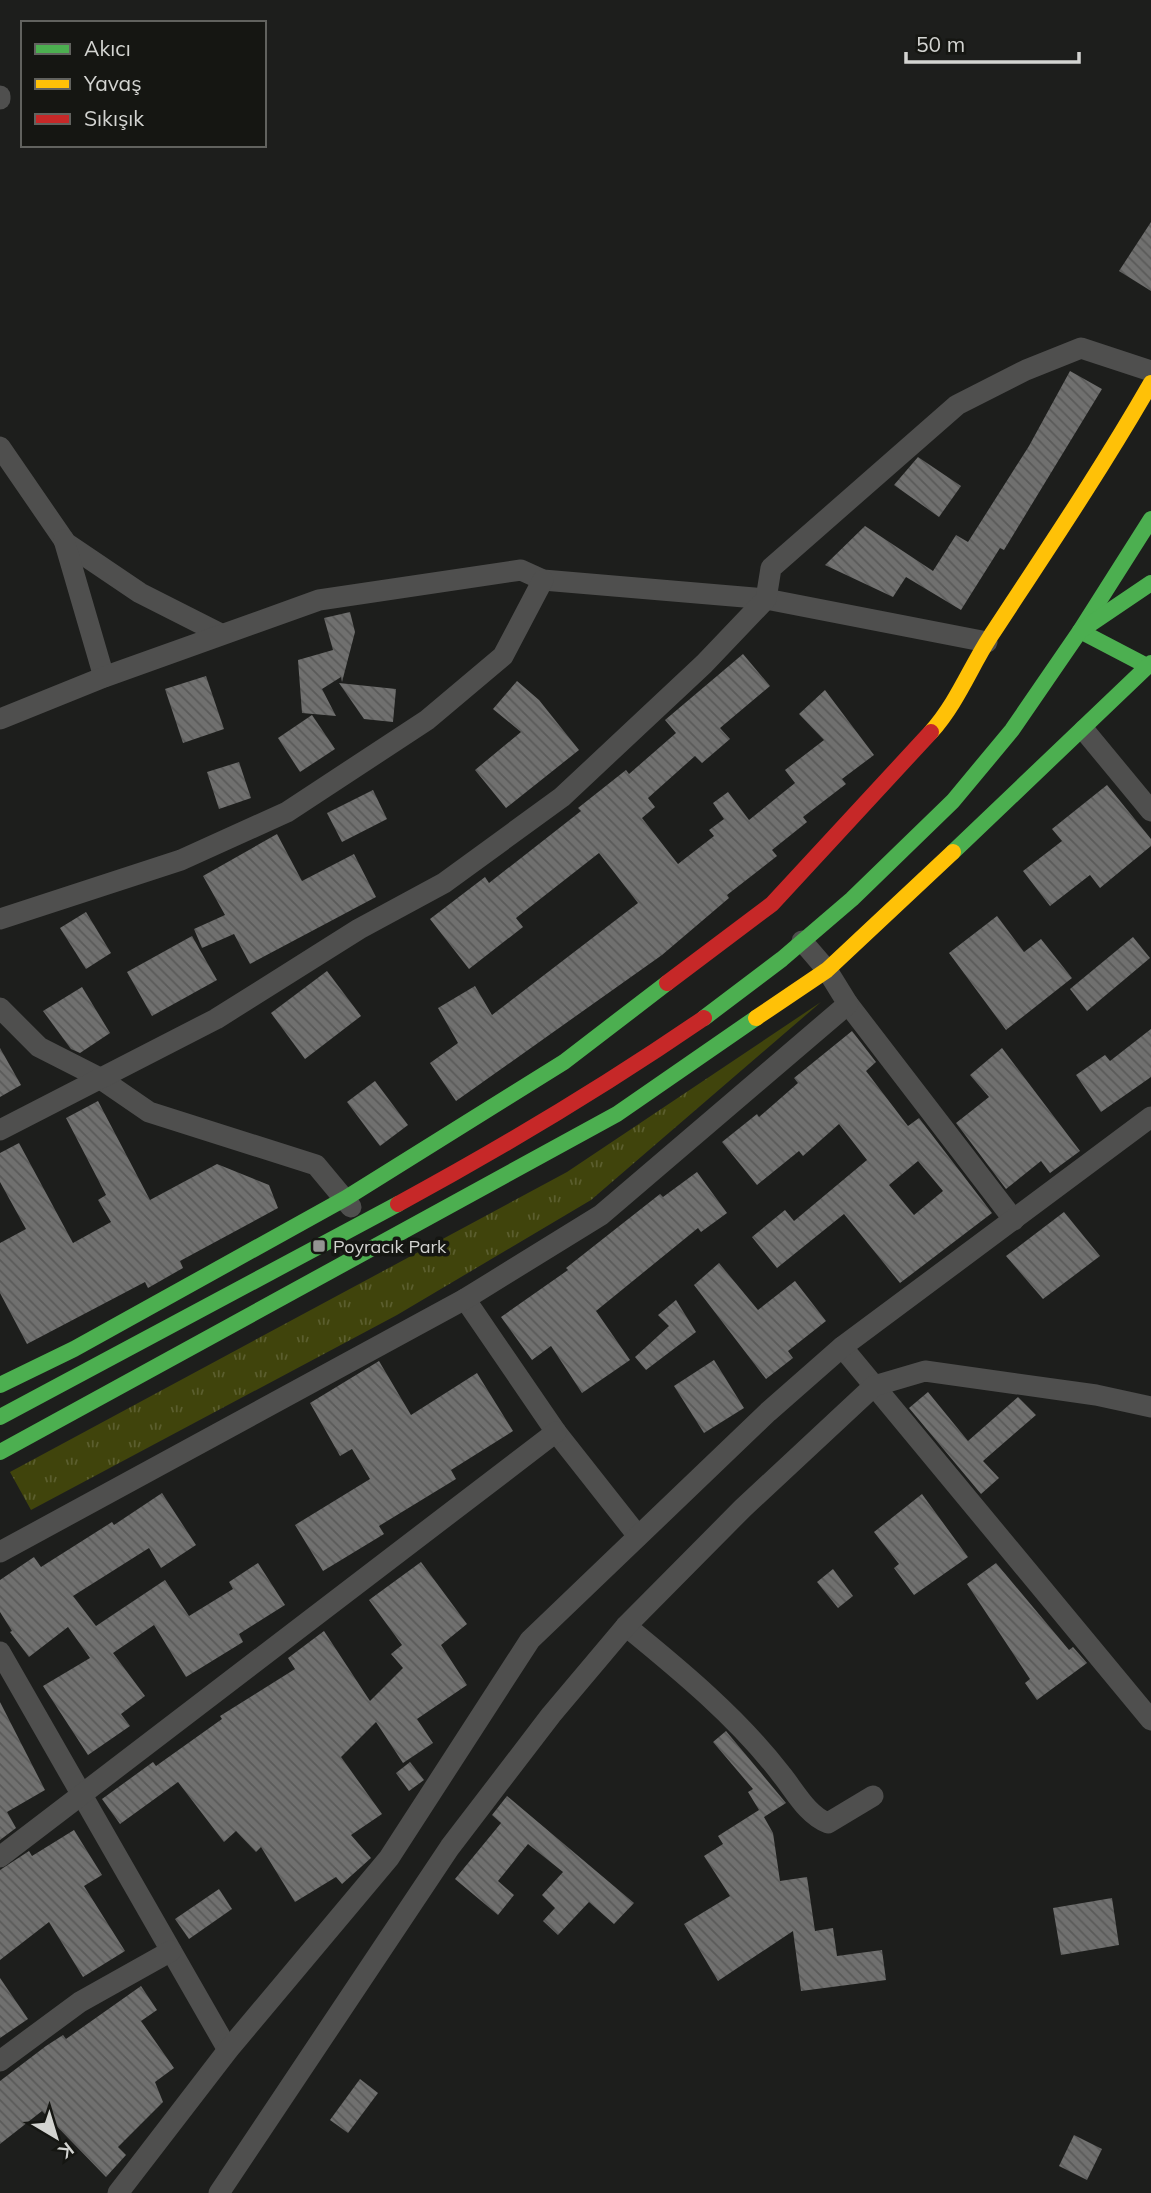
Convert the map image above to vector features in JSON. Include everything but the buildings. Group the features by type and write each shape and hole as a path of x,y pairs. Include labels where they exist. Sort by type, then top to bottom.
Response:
{"main road":[{"path":"0,1385 74,1349 346,1198 564,1062 772,904 947,714 987,642 1109,455 1151,383"},
{"path":"0,1417 489,1155 615,1079 704,1018 802,942 852,899 953,801 1012,730 1080,631 1151,519"},
{"path":"1129,551 1151,560"},
{"path":"1080,631 1151,583"},
{"path":"0,1452 617,1114 827,970 1084,730 1149,665 1080,631"}],"street":[{"path":"0,1130 98,1077 216,1019 359,929 444,883 562,796 704,664 766,599 771,568 957,405 1026,370 1081,348 1151,371"},
{"path":"0,447 64,540 103,677"},
{"path":"64,540 140,593 221,634"},
{"path":"0,719 103,677 319,600 521,570 544,580 766,599 987,642"},
{"path":"0,919 181,860 287,812 427,720 503,656 544,580"},
{"path":"1084,730 1151,811"},
{"path":"802,942 827,970 848,1004 1013,1220"},
{"path":"0,1552 465,1299 601,1214 848,1004"},
{"path":"0,1008 39,1047 98,1077 149,1112 316,1165 346,1198 376,1248"},
{"path":"118,2193 228,2050 388,1858 530,1640 842,1347 1151,1117"},
{"path":"465,1299 556,1432 638,1536"},
{"path":"842,1347 1151,1720"},
{"path":"219,2193 450,1847 551,1715 626,1626 743,1508 874,1386 925,1371 1096,1395 1151,1407"},
{"path":"0,1857 556,1432"},
{"path":"626,1626 722,1710 772,1762 816,1818 828,1823 873,1796"},
{"path":"0,1652 228,2050"},
{"path":"0,2062 80,2002 171,1951"}],"green space":[{"path":"821,1002 591,1200 397,1315 31,1510 10,1472 567,1172"}],"traffic: fast":[{"path":"1147,666 1080,631 1151,519"},
{"path":"704,1018 782,959 852,899 953,801 1012,730 1080,631 1151,583"},
{"path":"953,852 1151,663"},
{"path":"0,1385 74,1349 346,1198 564,1062 667,983"},
{"path":"0,1452 617,1114 756,1018"},
{"path":"0,1417 398,1204"}],"traffic: slow":[{"path":"931,732 1093,479 1151,383"},
{"path":"756,1018 827,970 953,852"}],"traffic: jam":[{"path":"667,983 772,904 931,732"},
{"path":"398,1204 553,1115 704,1018"}],"place":[{"name":"Poyracık Park","path":"319,1246"}]}
